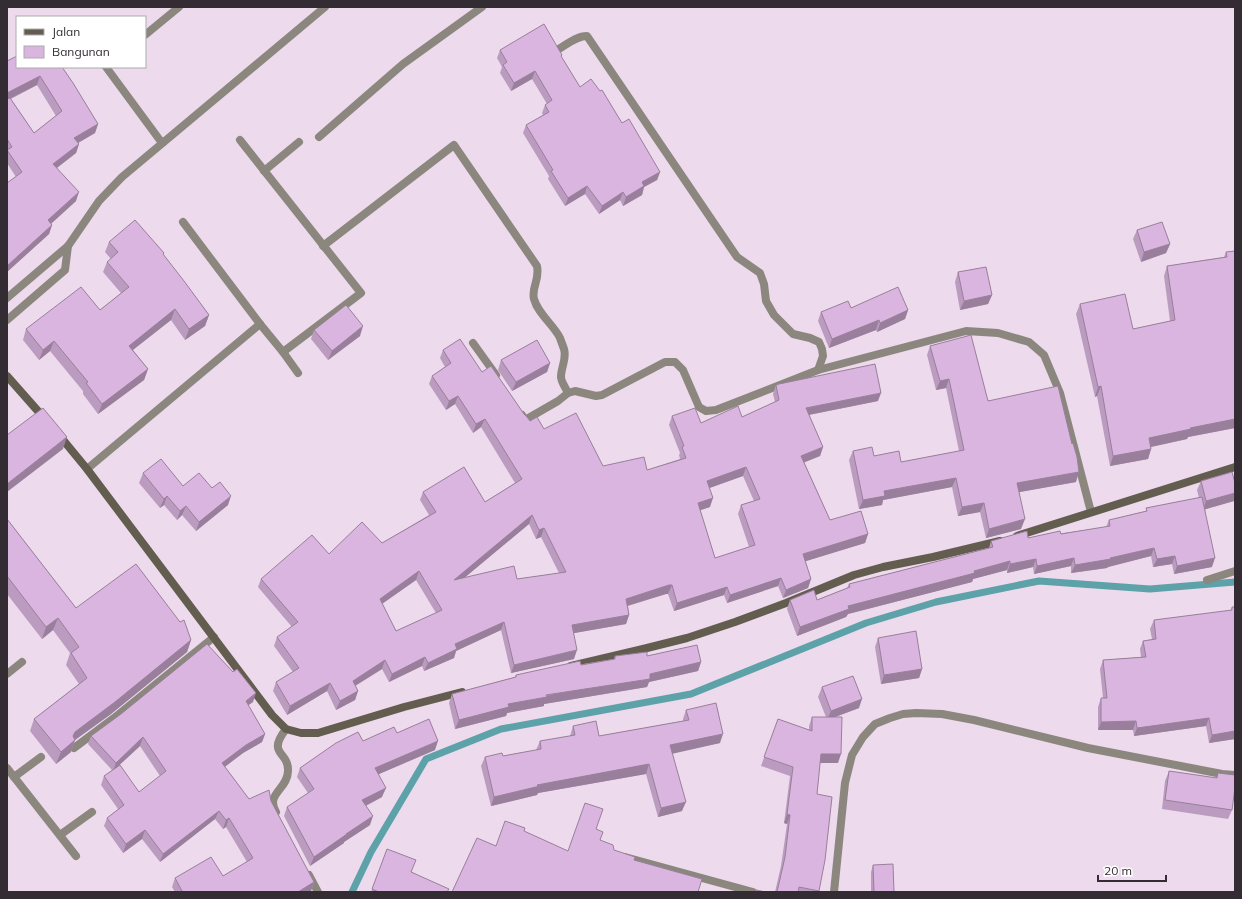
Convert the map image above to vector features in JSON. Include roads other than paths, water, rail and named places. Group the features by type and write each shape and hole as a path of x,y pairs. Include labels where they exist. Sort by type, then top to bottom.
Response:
{"street":[{"path":"146,34 179,7"},
{"path":"7,298 68,246 99,201 122,177 325,7"},
{"path":"319,137 403,64 482,7"},
{"path":"557,50 577,38 587,36 737,257 760,274 764,284 766,302 774,315 794,334 819,342 822,348 823,356 818,370"},
{"path":"107,68 162,143"},
{"path":"240,140 361,293 283,352"},
{"path":"264,171 299,142"},
{"path":"323,246 454,145 537,266 537,282 533,290 534,299 537,306 560,338 565,352 561,376 562,382 568,393"},
{"path":"183,222 298,373"},
{"path":"7,320 65,270 68,246"},
{"path":"88,469 260,324"},
{"path":"518,408 525,420 558,401 568,393 575,391 596,396 602,395 666,362 675,362 683,370 699,407 706,411 716,410 818,370 966,331 998,333 1029,342 1044,355 1060,393 1091,512"},
{"path":"473,343 502,384"},
{"path":"7,376 73,450 272,715 286,729 301,733 318,733 404,707 471,689"},
{"path":"559,668 687,638 772,608 854,575 1008,539 1235,467"},
{"path":"1207,580 1235,571"},
{"path":"74,748 120,714 214,637"},
{"path":"7,674 22,662"},
{"path":"834,892 845,783 852,755 863,737 875,724 890,718 916,712 968,718 1088,748 1222,774 1235,775"},
{"path":"282,822 273,807 272,802 273,797 282,788 288,769 279,751 277,743 286,729"},
{"path":"14,777 41,756"},
{"path":"7,768 76,856"},
{"path":"60,835 92,812"},
{"path":"615,854 753,892"},
{"path":"307,871 318,892"}],"waterway":[{"path":"352,892 371,852 426,759 501,729 691,694 866,623 936,602 1039,581 1150,589 1235,582"}]}
